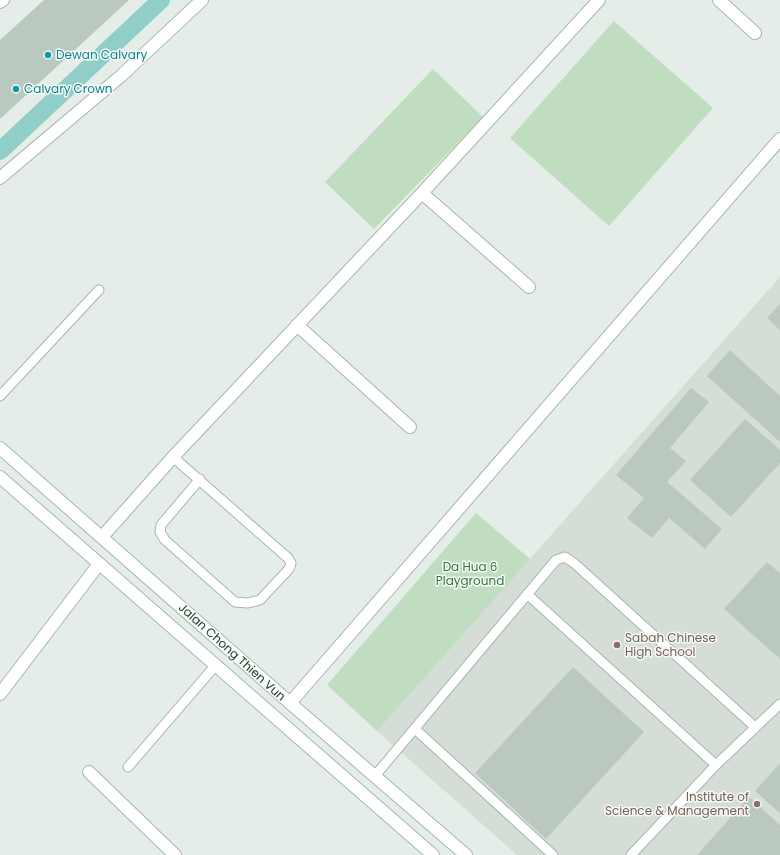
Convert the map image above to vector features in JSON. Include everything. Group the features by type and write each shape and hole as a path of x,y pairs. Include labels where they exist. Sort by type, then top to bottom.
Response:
{"street":[{"path":"0,178 122,75 202,0"},
{"path":"102,537 173,457 422,193 599,0"},
{"path":"719,0 755,33"},
{"path":"290,703 780,139"},
{"path":"422,193 529,287"},
{"path":"297,325 410,427"},
{"name":"Jalan Chong Thien Vun","path":"0,448 374,777 466,855"},
{"name":"Jalan Chong Thien Vun","path":"2,481 433,855"},
{"path":"0,694 99,564"},
{"path":"89,772 175,855"}],"lane":[{"path":"0,396 100,290"},
{"path":"173,457 200,479 288,558 291,563 289,569 260,600 248,603 235,602 165,540 160,532 161,525 200,479"},
{"path":"374,777 556,560 565,557 574,563 755,728"},
{"path":"527,594 716,765"},
{"path":"128,767 215,666"},
{"path":"631,855 716,765 780,704"},
{"path":"415,729 553,855"}],"shaded area":[{"name":"Sabah Chinese High School","path":"780,277 780,855 517,855 377,731"}],"green space":[{"path":"614,21 713,108 609,226 510,138"},
{"path":"433,69 483,117 374,229 325,182"},
{"name":"Da Hua 6 Playground","path":"476,513 530,559 377,731 327,685"}],"building":[{"name":"Dewan Calvary","path":"44,0 129,0 0,119 0,40"},
{"path":"780,304 780,330 767,318"},
{"path":"730,350 780,396 780,442 707,376"},
{"path":"691,388 709,402 670,448 686,461 667,482 722,529 705,549 669,518 652,538 627,518 644,498 616,475"},
{"path":"745,419 780,450 780,463 731,517 690,480"},
{"path":"767,562 780,573 780,659 724,609"},
{"path":"573,667 644,732 546,839 475,773"},
{"path":"780,763 780,813 755,791"},
{"name":"Institute of Science & Management","path":"749,797 780,825 780,855 697,855"}],"waterway":[{"path":"0,151 161,0"}],"place":[{"name":"Dewan Calvary","path":"48,55"},
{"name":"Calvary Crown","path":"16,89"},
{"name":"Sabah Chinese High School","path":"617,645"},
{"name":"Institute of Science & Management","path":"757,804"}]}
